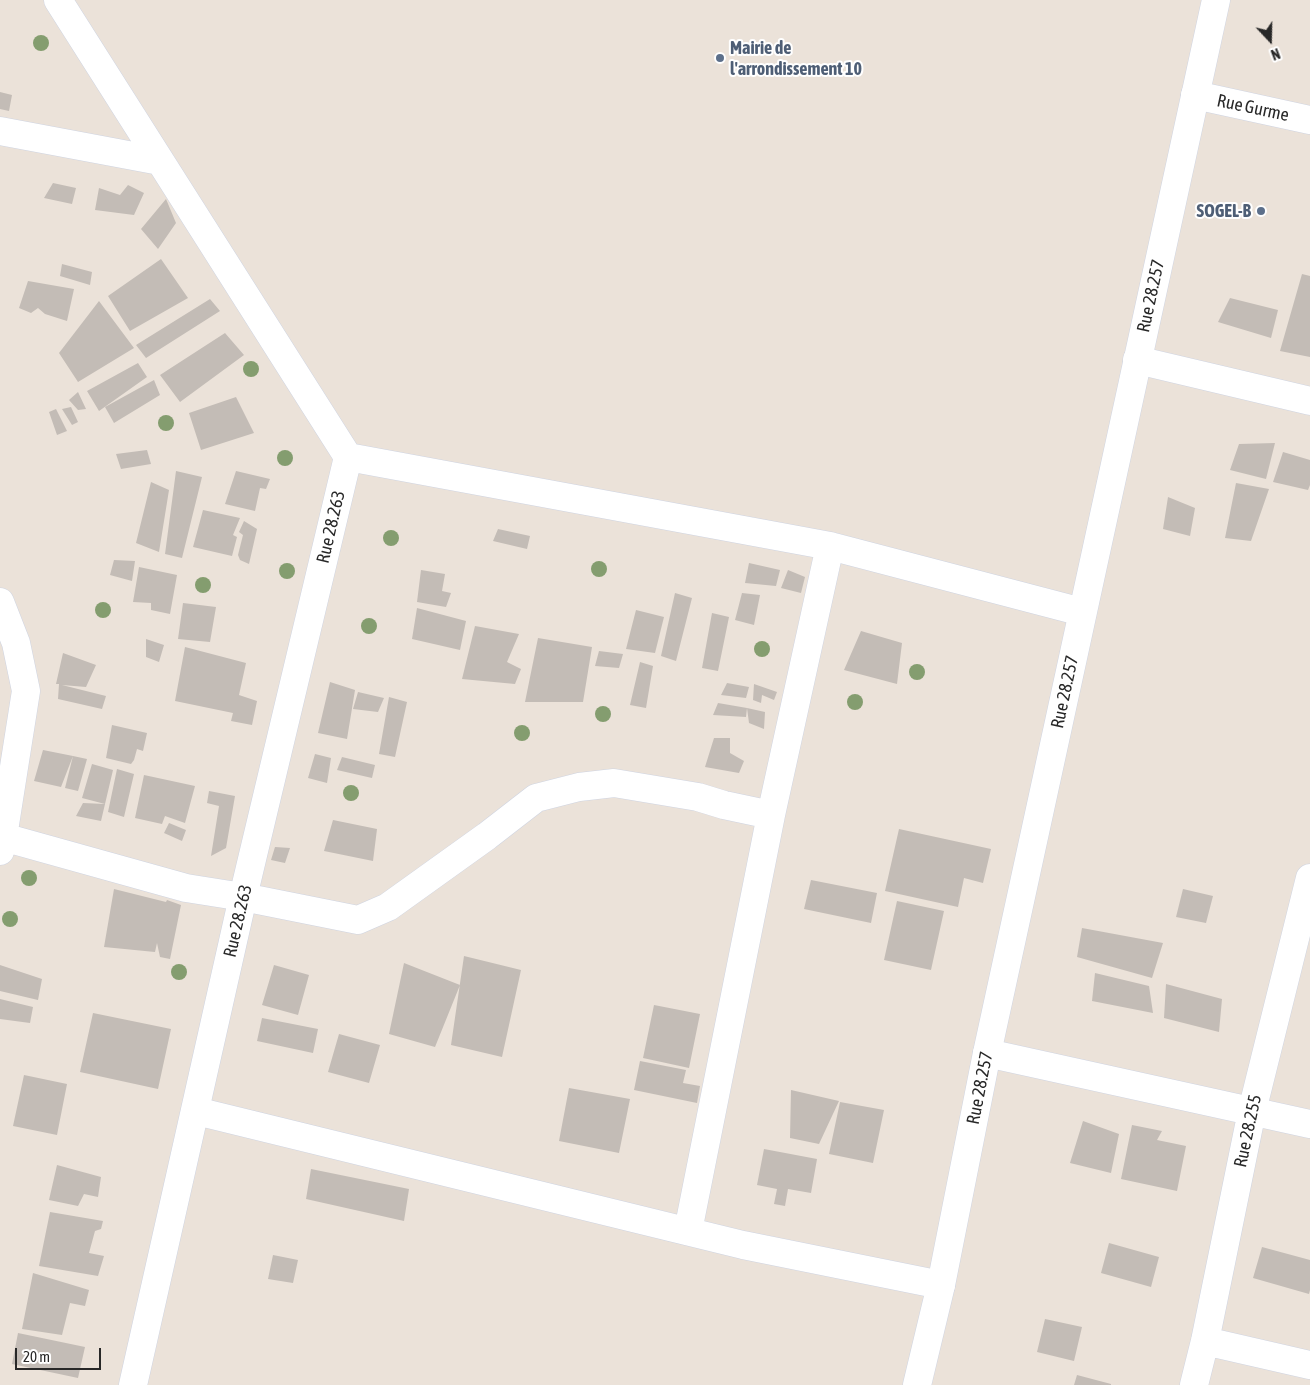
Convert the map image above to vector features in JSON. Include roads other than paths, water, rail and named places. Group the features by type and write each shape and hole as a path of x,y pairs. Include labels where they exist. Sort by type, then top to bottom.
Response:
{"street":[{"path":"58,0 348,458 830,546 1082,612"},
{"name":"Rue 28.257","path":"917,1385 941,1285 987,1053 1216,0"},
{"name":"Rue Gurme","path":"1195,95 1310,120"},
{"path":"0,131 160,161"},
{"path":"1137,360 1310,401"},
{"name":"Rue 28.263","path":"133,1385 243,897 348,458"},
{"path":"688,1231 770,814 830,546"},
{"path":"0,602 8,641 26,691 2,844 186,888 243,897 358,920 388,907 487,836 536,798 579,787 614,782 698,797 770,814"},
{"name":"Rue 28.255","path":"1194,1385 1205,1341 1252,1111 1310,878"},
{"path":"987,1053 1310,1124"},
{"path":"196,1111 743,1245 941,1285"},
{"path":"1205,1341 1310,1365"}],"place":[{"name":"Mairie de l'arrondissement 10","path":"720,58"},
{"name":"SOGEL-B","path":"1261,211"}]}
